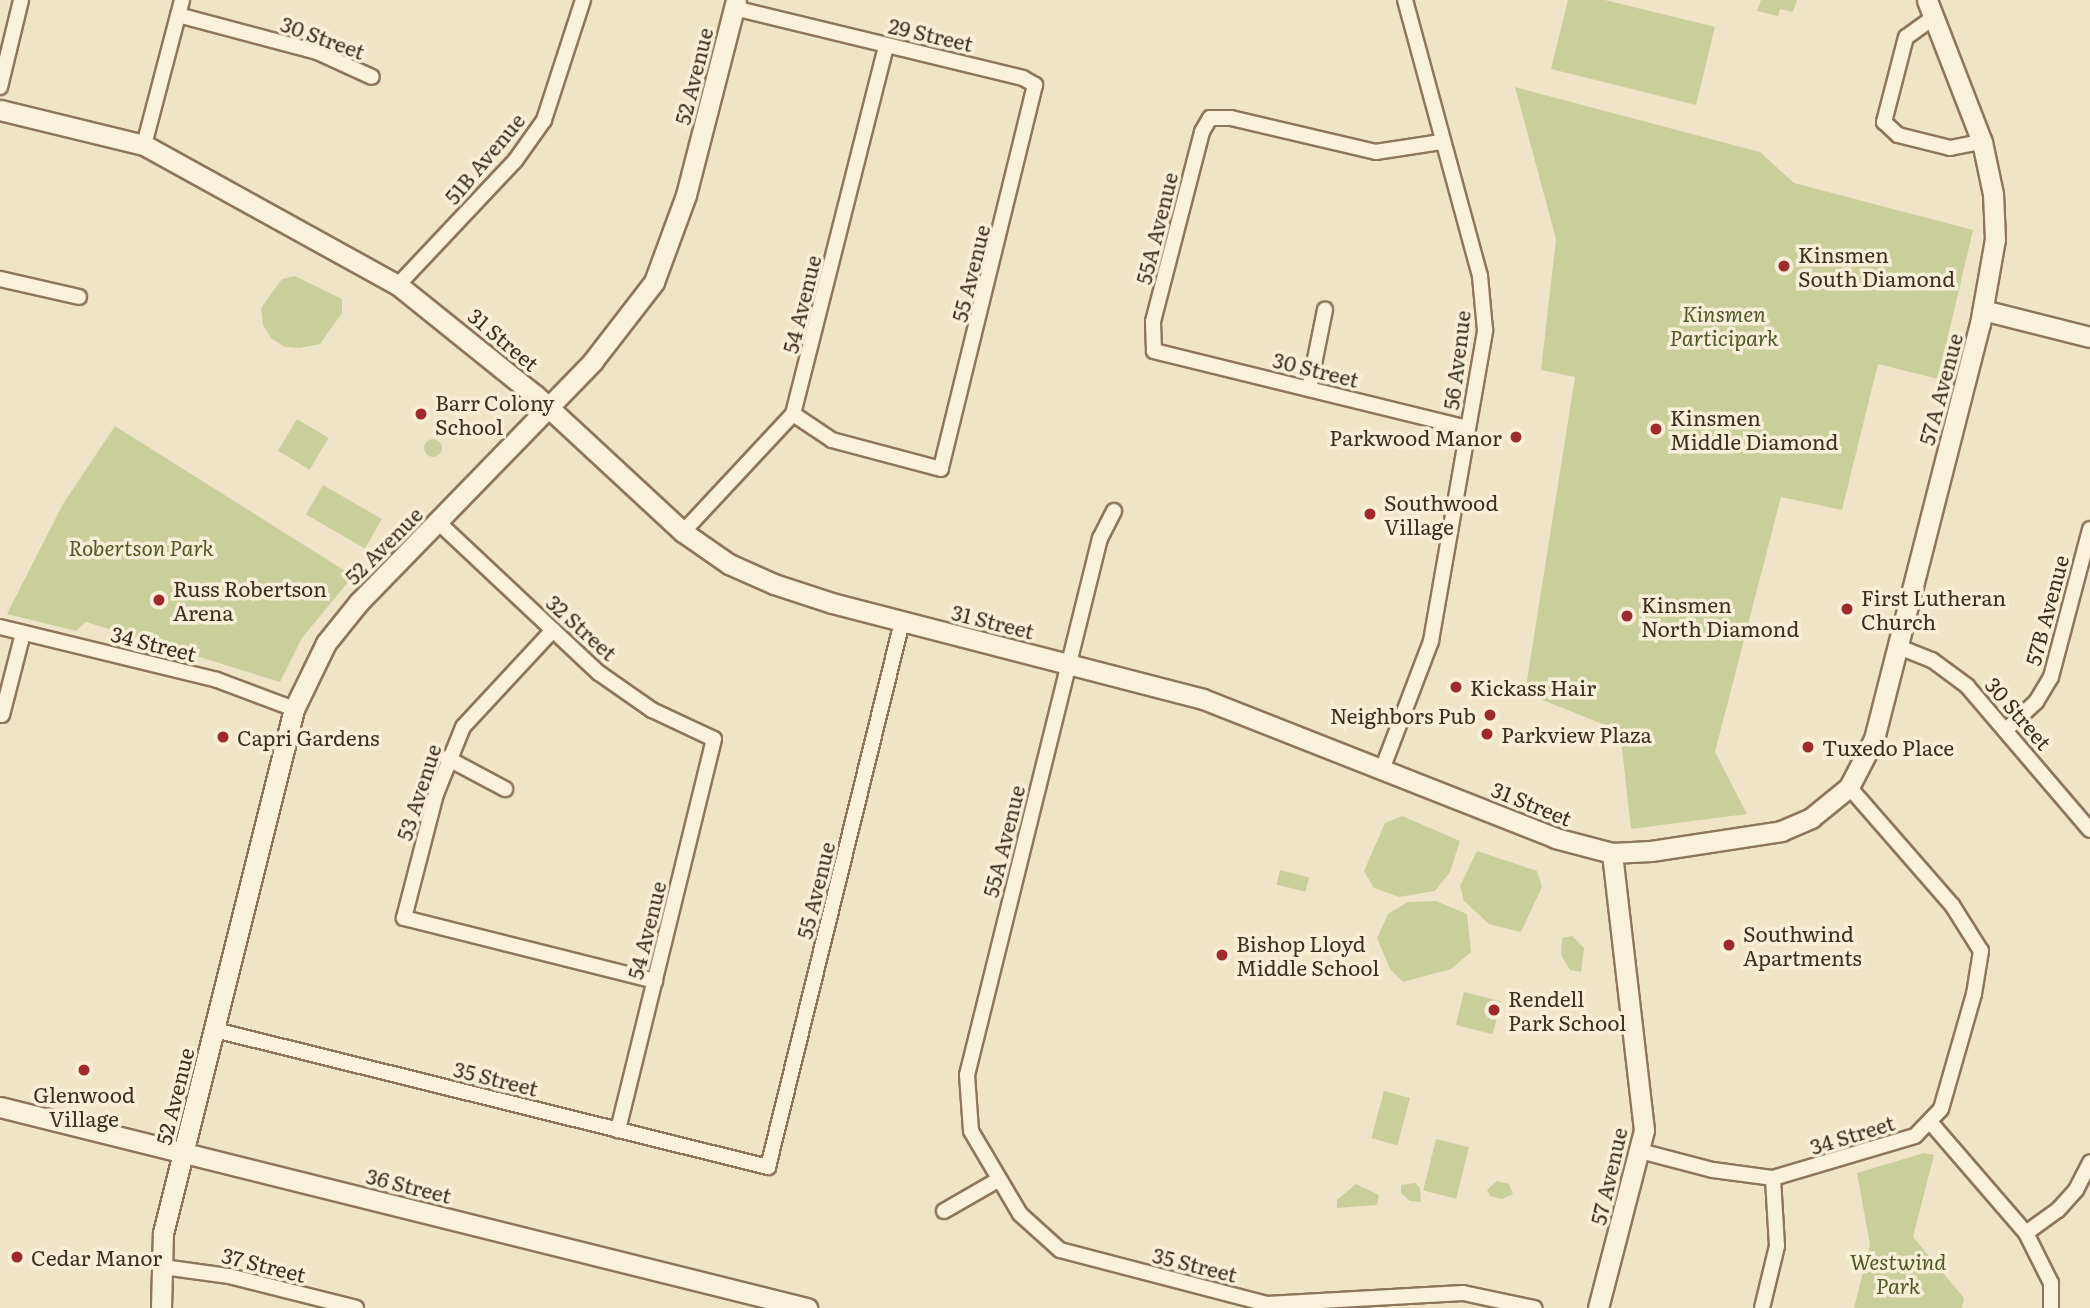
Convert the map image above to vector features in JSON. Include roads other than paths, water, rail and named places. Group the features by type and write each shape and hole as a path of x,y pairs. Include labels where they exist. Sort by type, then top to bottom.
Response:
{"street":[{"path":"0,87 21,0"},
{"path":"144,145 182,0"},
{"name":"51B Avenue","path":"398,285 515,161 544,120 583,0"},
{"name":"56 Avenue","path":"1383,767 1431,641 1480,367 1485,303 1401,1"},
{"name":"29 Street","path":"735,4 886,47 1023,78 1035,85"},
{"name":"52 Avenue","path":"161,1308 163,1233 294,709 326,643 368,592 439,522 616,335 654,282 687,195 735,4"},
{"path":"1930,8 1906,37 1884,122 1898,135 1950,148 1982,142"},
{"name":"57A Avenue","path":"1849,787 1874,740 1899,647 1983,310 1995,239 1993,194 1982,142 1930,8"},
{"name":"30 Street","path":"178,15 317,52 372,77"},
{"name":"54 Avenue","path":"683,532 793,414 886,47"},
{"name":"55 Avenue","path":"793,414 832,440 941,469 1035,85"},
{"name":"31 Street","path":"0,110 144,145 398,285 436,312 548,407 683,532 729,564 774,584 902,622 1203,699 1383,767 1555,838 1612,853 1698,846 1781,831 1827,808 1849,787"},
{"name":"55A Avenue","path":"1154,351 1153,322 1202,132 1210,118 1231,118 1376,152 1441,142"},
{"path":"0,279 79,297"},
{"path":"1309,389 1325,310"},
{"path":"1983,310 2090,337"},
{"name":"30 Street","path":"1154,351 1468,428"},
{"name":"55A Avenue","path":"998,1180 971,1131 967,1075 1100,538 1114,511"},
{"name":"32 Street","path":"439,522 599,673 652,710 714,739"},
{"name":"57B Avenue","path":"2007,729 2036,702 2051,677 2090,529"},
{"name":"55 Avenue","path":"768,1167 902,622"},
{"name":"34 Street","path":"0,627 217,680 294,709"},
{"name":"53 Avenue","path":"553,630 467,721 447,758 404,918 655,981"},
{"path":"2,715 23,633"},
{"name":"30 Street","path":"1899,647 1948,670 2007,729 2090,830"},
{"name":"54 Avenue","path":"618,1130 714,739"},
{"path":"447,758 505,789"},
{"path":"1849,787 1974,935 1981,951 1949,1088 1931,1123 2026,1233 2044,1264 2051,1283 2051,1308"},
{"name":"57 Avenue","path":"1598,1308 1640,1151 1644,1117 1612,853"},
{"name":"35 Street","path":"215,1030 768,1167"},
{"name":"36 Street","path":"0,1107 807,1308"},
{"name":"34 Street","path":"1640,1151 1724,1172 1773,1178 1869,1153 1915,1136 1931,1123"},
{"path":"2026,1233 2067,1200 2090,1162"},
{"path":"1762,1308 1777,1246 1773,1178"},
{"path":"944,1212 998,1180"},
{"name":"35 Street","path":"998,1180 1038,1234 1060,1250 1267,1304 1416,1303 1464,1293 1534,1308"},
{"name":"37 Street","path":"163,1267 218,1274 356,1308"}],"place":[{"name":"Kinsmen South Diamond","path":"1784,266"},
{"name":"Barr Colony School","path":"421,414"},
{"name":"Kinsmen Middle Diamond","path":"1656,429"},
{"name":"Parkwood Manor","path":"1516,437"},
{"name":"Southwood Village","path":"1370,514"},
{"name":"Russ Robertson Arena","path":"159,600"},
{"name":"First Lutheran Church","path":"1847,609"},
{"name":"Kinsmen North Diamond","path":"1627,616"},
{"name":"Kickass Hair","path":"1456,687"},
{"name":"Neighbors Pub","path":"1490,715"},
{"name":"Parkview Plaza","path":"1487,734"},
{"name":"Capri Gardens","path":"223,737"},
{"name":"Tuxedo Place","path":"1808,747"},
{"name":"Southwind Apartments","path":"1729,945"},
{"name":"Bishop Lloyd Middle School","path":"1222,955"},
{"name":"Rendell Park School","path":"1494,1010"},
{"name":"Glenwood Village","path":"84,1070"},
{"name":"Cedar Manor","path":"17,1257"}],"park label":[{"name":"Kinsmen Participark","path":"1724,325"},
{"name":"Robertson Park","path":"141,547"},
{"name":"Westwind Park","path":"1898,1273"}]}
